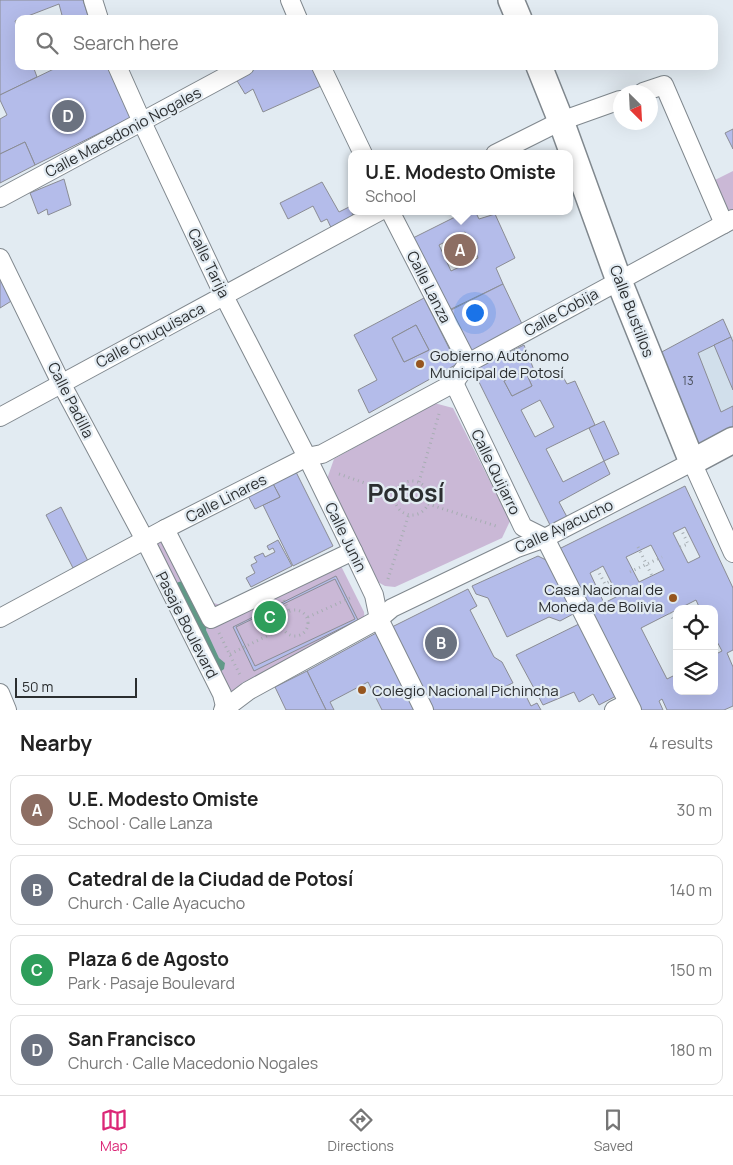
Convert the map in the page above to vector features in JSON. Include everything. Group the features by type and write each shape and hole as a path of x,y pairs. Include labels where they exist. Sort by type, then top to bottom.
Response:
{"main road":[{"path":"511,0 517,15"},
{"name":"Calle Bustillos","path":"541,70 572,150"},
{"name":"Calle Bustillos","path":"573,154 619,281 692,462"},
{"name":"Calle Ayacucho","path":"692,462 733,440"}],"street":[{"path":"93,0 99,15"},
{"path":"290,0 296,15"},
{"name":"Calle Tarija","path":"119,70 224,296 307,456"},
{"name":"Calle Macedonio Nogales","path":"0,198 238,70"},
{"path":"323,70 360,150"},
{"path":"658,87 664,85 728,221"},
{"path":"503,150 561,121 613,102"},
{"name":"Calle Chuquisaca","path":"0,417 373,215"},
{"name":"Calle Lanza","path":"392,215 468,363"},
{"name":"Calle Cobija","path":"468,363 728,221"},
{"name":"Calle Padilla","path":"0,258 61,383 145,540"},
{"path":"454,383 468,363"},
{"name":"Calle Linares","path":"0,618 307,456 322,454 454,383"},
{"name":"Calle Quijarro","path":"454,383 523,527 545,538"},
{"name":"Calle Junin","path":"307,456 385,614 424,710"},
{"name":"Calle Ayacucho","path":"224,710 248,691 385,614 517,548 545,538 692,462"},
{"name":"Calle Bustillos","path":"692,462 733,553"},
{"name":"Pasaje Boulevard","path":"165,530 211,618 353,551"},
{"path":"545,538 624,708"},
{"name":"Pasaje Boulevard","path":"145,540 222,694 224,710"},
{"path":"0,693 7,710"}],"path":[{"path":"419,482 439,414"},
{"path":"339,474 396,494"},
{"path":"410,481 419,482 428,491 428,504 422,511 409,514 400,509 397,504 396,494 405,483 410,481"},
{"path":"428,504 496,526"},
{"path":"388,579 409,514"},
{"path":"680,547 688,544 681,529"},
{"path":"638,547 652,576"},
{"path":"630,572 662,557"},
{"path":"597,569 605,584 611,581"},
{"path":"308,617 352,597"},
{"path":"289,611 302,611 308,617 307,630 300,636 291,636 283,628 283,617 289,611"},
{"path":"670,613 673,619"},
{"path":"211,618 248,691"},
{"path":"230,654 283,628"}],"shaded area":[{"path":"733,171 733,210 720,218 705,185"},
{"path":"723,319 731,337 733,336 733,428 658,354"},
{"path":"434,403 453,408 510,521 502,538 395,587 385,586 378,582 327,479 334,459"},
{"path":"172,529 210,602 221,605 333,550 364,612 365,623 242,683 238,693 219,702 140,547"},
{"path":"182,581 201,620 207,625 206,630 219,658 225,663 224,669 220,672 176,583"},
{"name":"Colegio Nacional Pichincha","path":"378,632 417,710 326,710 307,671"}],"building":[{"path":"0,0 83,0 88,15 62,15 59,4 31,15 15,15 15,70 34,70 37,77 0,95"},
{"path":"52,70 109,70 132,117 35,165 25,142 0,154 0,119 7,115 0,100 0,95"},
{"path":"251,70 313,70 321,86 263,112 253,89 245,94 236,79"},
{"path":"733,129 733,149 725,133"},
{"path":"25,142 35,165 0,183 0,154"},
{"path":"64,179 71,205 48,215 47,209 38,214 30,193"},
{"path":"322,182 339,212 348,208 348,215 353,215 357,223 334,234 327,219 321,222 313,206 288,219 280,203"},
{"path":"459,215 477,215 479,219 495,215 515,258 496,268 503,284 447,311 411,239","holes":["465,232 478,258 451,271 439,245"]},
{"path":"0,276 13,300 0,308"},
{"path":"503,284 522,324 471,352 451,310"},
{"path":"424,298 457,364 369,413 358,390 377,380 354,335","holes":["416,325 429,350 404,362 392,338"]},
{"path":"723,319 731,337 698,353 721,412 733,406 733,428 701,445 692,445 658,354"},
{"path":"416,325 429,350 404,362 392,338"},
{"path":"731,337 733,342 733,390 714,345"},
{"path":"524,345 536,375 545,371 549,379 561,373 567,384 575,381 595,425 546,449 563,482 604,461 610,474 559,502 567,517 550,525 475,374 478,368","holes":["525,371 532,386 512,396 504,381","540,400 554,427 535,437 521,410"]},
{"path":"525,371 532,386 512,396 504,381"},
{"path":"604,421 619,454 604,461 589,428"},
{"path":"294,468 333,546 293,566 263,505 280,497 271,480"},
{"path":"271,480 280,497 255,509 246,492"},
{"name":"Casa Nacional de Moneda de Bolivia","path":"685,486 733,588 733,650 727,653 733,667 733,706 724,710 667,710 662,699 659,701 663,710 638,710 557,550","holes":["685,527 700,557 688,563 673,533","651,545 664,570 639,582 626,557","603,566 618,596 604,603 590,573"]},
{"path":"61,507 88,561 73,568 46,515"},
{"path":"278,540 292,566 251,587 246,578 255,573 251,565 257,562 254,557 263,553 265,557 275,552 273,548 269,550 267,546"},
{"path":"538,556 550,562 575,613 560,621 549,617 507,637 488,598 476,594 472,586"},
{"path":"336,576 358,620 254,671 233,627","holes":["335,579 355,619 255,666 236,627"]},
{"path":"468,589 477,606 470,610 494,657 502,662 513,683 502,688 507,698 523,690 531,706 537,703 541,710 429,710 388,629"},
{"path":"583,622 618,695 599,705 593,694 579,702 574,692 543,705 516,655"},
{"name":"Colegio Nacional Pichincha","path":"378,632 417,710 382,710 368,682 330,702 334,710 326,710 307,671"},
{"path":"307,671 326,710 286,710 275,687"}],"place":[{"name":"San Francisco","path":"68,116"},
{"name":"U.E. Modesto Omiste","path":"460,250"},
{"name":"Gobierno Autónomo Municipal de Potosí","path":"420,364"},
{"name":"Casa Nacional de Moneda de Bolivia","path":"673,598"},
{"name":"Plaza 6 de Agosto","path":"270,617"},
{"name":"Catedral de la Ciudad de Potosí","path":"441,643"},
{"name":"Colegio Nacional Pichincha","path":"362,690"}],"district":[{"name":"Potosí","path":"406,492"}]}
